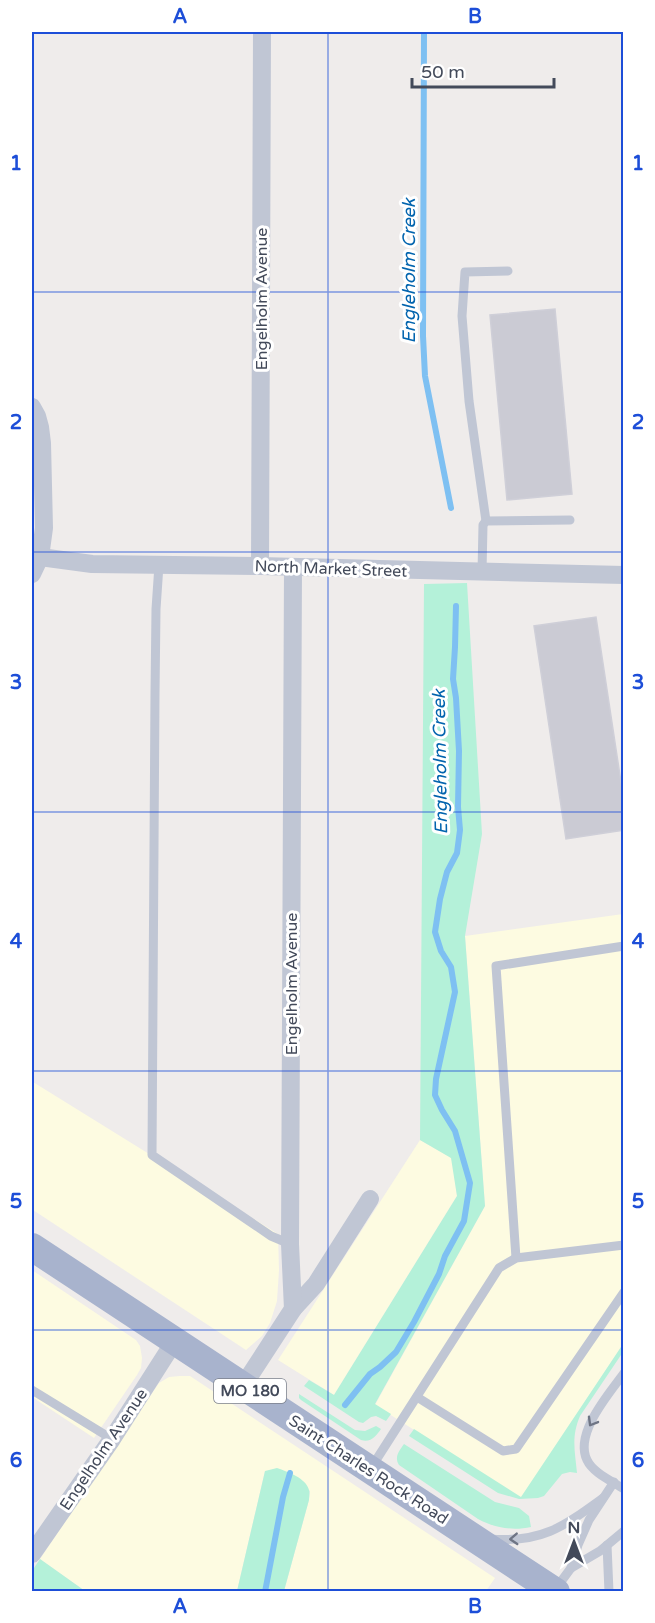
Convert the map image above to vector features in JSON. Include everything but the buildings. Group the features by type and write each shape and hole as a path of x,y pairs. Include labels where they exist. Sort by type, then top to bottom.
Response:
{"main road":[{"name":"Saint Charles Rock Road","path":"32,1247 470,1535 559,1585"}],"street":[{"name":"Engelholm Avenue","path":"260,566 262,32"},
{"path":"32,406 40,427 42,443 44,528 40,557 32,574"},
{"name":"North Market Street","path":"40,557 92,564 624,575"},
{"name":"Engelholm Avenue","path":"293,568 290,1244 293,1309"},
{"path":"243,1386 293,1309 316,1284 370,1199"},
{"name":"Engelholm Avenue","path":"32,1554 174,1342"}],"lane":[{"path":"482,572 483,525 486,521 469,401 462,316 465,272 508,271"},
{"path":"486,521 570,520"},
{"path":"159,565 155,705 153,1155 271,1236 290,1244"},
{"path":"516,1258 496,966 624,946"},
{"path":"370,1470 499,1268 516,1258 624,1245"},
{"path":"417,1397 503,1451 516,1449 624,1292"},
{"path":"624,1373 587,1428 585,1437 587,1460 594,1468 624,1489"},
{"path":"32,1390 111,1439"},
{"path":"559,1585 582,1533 614,1482"},
{"path":"470,1535 506,1540 541,1535 564,1525 603,1498"},
{"path":"559,1585 624,1531"},
{"path":"608,1545 609,1592"}],"shaded area":[{"path":"623,914 623,1344 521,1498 375,1405 485,1206 465,936"},
{"path":"33,1082 278,1234 277,1301 270,1323 262,1336 246,1350 33,1210"},
{"path":"420,1140 452,1158 457,1196 334,1395 278,1360"},
{"path":"32,1270 136,1340 140,1346 141,1368 94,1438 32,1397"},
{"path":"190,1376 495,1578 486,1591 284,1591 310,1491 265,1471 237,1591 85,1591 40,1559 159,1383 169,1377"}],"green space":[{"path":"467,583 482,834 465,936 485,1206 375,1404 391,1414 386,1421 376,1416 363,1423 304,1386 309,1380 334,1395 457,1196 451,1158 420,1140 424,584"},
{"path":"623,1344 623,1352 577,1424 574,1444 577,1473 562,1474 544,1496 519,1499 498,1493 409,1436 414,1429 521,1497"},
{"path":"299,1394 355,1430 365,1431 376,1426 381,1429 370,1440 361,1440 301,1400"},
{"path":"404,1444 495,1502 519,1508 529,1516 531,1527 504,1528 478,1519 399,1465 397,1457"},
{"path":"277,1468 304,1482 309,1492 309,1500 284,1591 237,1591 265,1471"},
{"path":"40,1559 85,1591 32,1591 32,1571"}],"waterway":[{"name":"Engleholm Creek","path":"424,32 423,336 425,376 451,508"},
{"name":"Engleholm Creek","path":"345,1405 370,1374 396,1352 414,1322 464,1221 470,1183 455,1131 435,1095 436,1079 455,992 451,967 441,951 435,932 440,899 447,872 457,853 460,830 459,751 453,679 456,606"},
{"name":"Engleholm Creek","path":"265,1592 283,1497 290,1473"}]}
